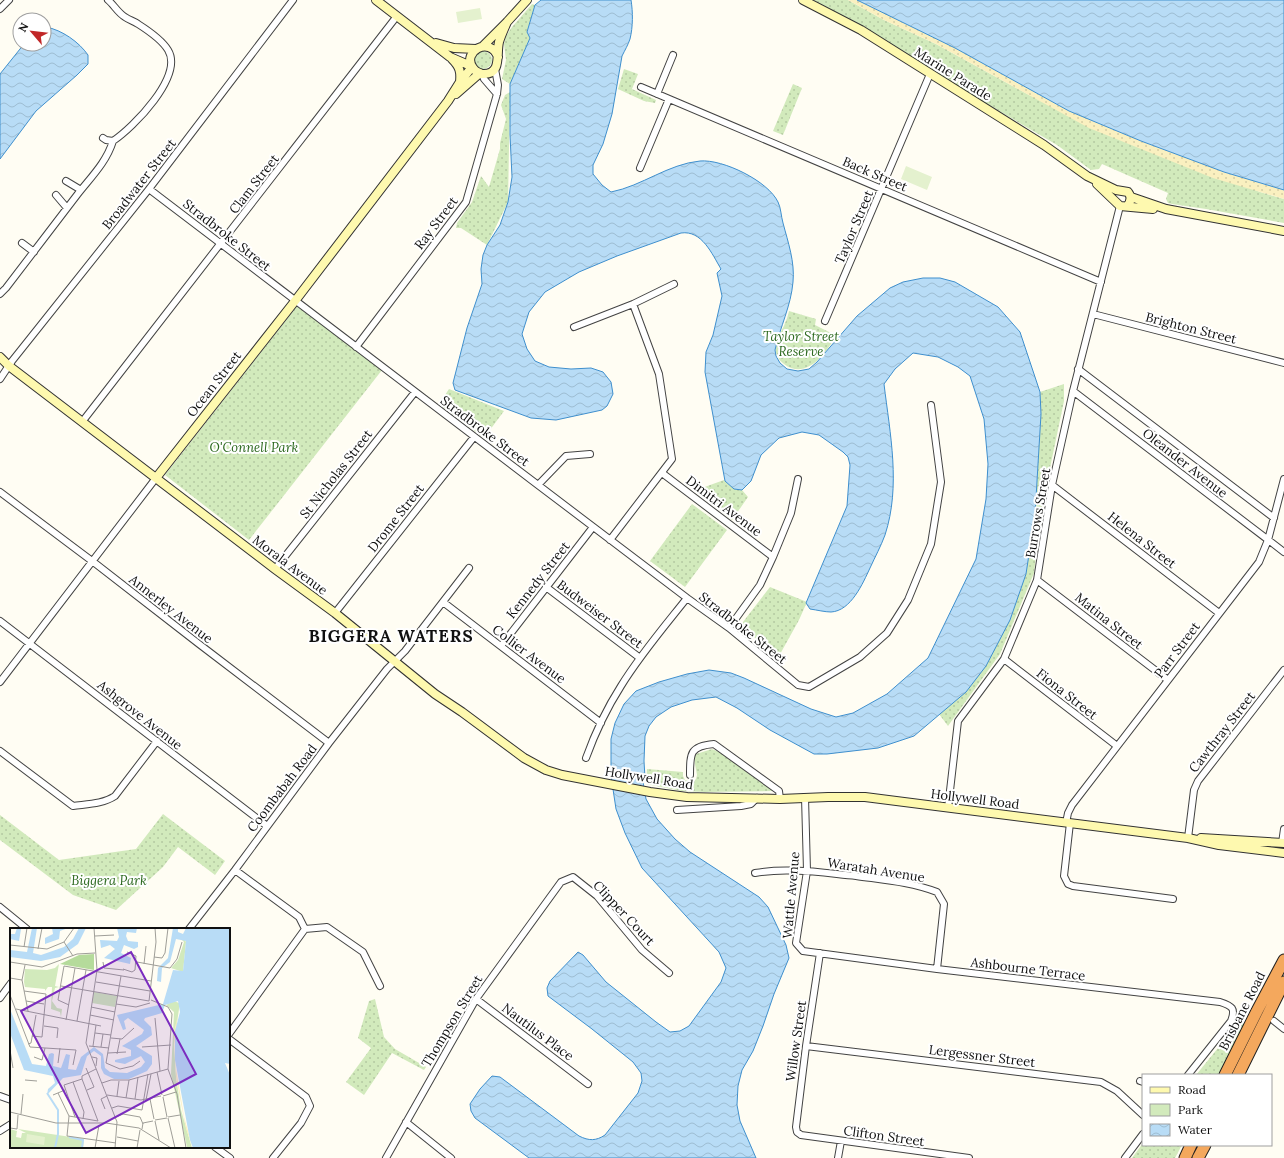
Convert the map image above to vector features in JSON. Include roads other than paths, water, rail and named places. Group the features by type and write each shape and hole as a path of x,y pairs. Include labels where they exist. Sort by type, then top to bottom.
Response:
{"highway":[{"name":"Brisbane Road","path":"1226,1074 1284,960"},
{"name":"Brisbane Road","path":"1238,1074 1284,982"},
{"path":"1185,1158 1191,1146"},
{"path":"1198,1158 1204,1146"}],"main road":[{"path":"376,0 450,57 459,67 460,82"},
{"path":"472,66 470,58 527,0"},
{"name":"Marine Parade","path":"803,0 861,30 1044,145 1087,176 1121,204"},
{"path":"450,57 472,66 481,74 489,73 495,69 498,63 498,43 507,22"},
{"path":"431,42 454,48 492,48 498,57"},
{"name":"Ocean Street","path":"156,478 295,301 448,101 472,66"},
{"name":"Ocean Street","path":"448,101 481,74"},
{"name":"Marine Parade","path":"1087,176 1121,191"},
{"path":"1166,210 1131,197 1128,192 1121,191 1116,195 1121,204 1135,208 1166,210 1284,231"},
{"path":"1121,204 1129,204 1131,197"},
{"name":"Morala Avenue","path":"0,357 9,366 82,422 335,613 435,694 462,712 518,754 546,770 562,775"},
{"name":"Morala Avenue","path":"0,363 9,366"},
{"name":"Hollywell Road","path":"562,775 650,792 687,797 780,799 805,797 865,797 1188,838 1219,845 1284,853"},
{"name":"Hollywell Road","path":"1188,838 1283,843"}],"street":[{"path":"0,9 9,0"},
{"name":"Broadwater Street","path":"0,379 149,189 293,0"},
{"path":"0,294 103,163 110,152 113,141 122,135 139,119 168,79 172,66 169,52 162,42 137,23 123,16 111,1"},
{"name":"Clam Street","path":"82,422 397,16"},
{"path":"657,94 673,55"},
{"name":"Ray Street","path":"356,347 466,202 497,94 498,85 495,69"},
{"path":"481,74 497,94"},
{"name":"Taylor Street","path":"825,321 930,74"},
{"name":"Back Street","path":"641,87 1102,282"},
{"path":"640,168 669,99"},
{"path":"103,138 113,141"},
{"path":"66,181 81,190"},
{"name":"Stradbroke Street","path":"149,189 610,540 729,628 798,685 810,687 860,657 887,633 908,600 931,544 941,482 931,405"},
{"path":"56,195 67,208"},
{"name":"Burrows Street","path":"948,808 958,721 1004,659 1038,580 1052,485 1078,369 1102,282 1121,204"},
{"path":"22,243 34,252"},
{"path":"574,327 633,304 674,284"},
{"path":"610,540 672,459 659,374 633,304"},
{"name":"Brighton Street","path":"1093,314 1284,363"},
{"name":"Oleander Avenue","path":"1078,369 1274,518"},
{"name":"Oleander Avenue","path":"1073,390 1284,552"},
{"name":"St Nicholas Street","path":"275,569 415,392"},
{"name":"Drome Street","path":"335,613 474,437"},
{"path":"538,485 566,456 590,454"},
{"name":"Dimitri Avenue","path":"662,473 773,557"},
{"name":"Ocean Street","path":"0,682 91,561 156,478"},
{"name":"Parr Street","path":"1173,899 1073,886 1068,884 1064,876 1069,810 1259,562 1268,540 1283,489 1284,478"},
{"path":"729,628 760,585 773,557 791,512 798,479"},
{"name":"Helena Street","path":"1052,485 1219,613"},
{"name":"Annerley Avenue","path":"0,492 329,743"},
{"name":"Kennedy Street","path":"501,646 593,526"},
{"name":"Coombabah Road","path":"190,928 235,870 329,743 405,650 469,568"},
{"name":"Matina Street","path":"1038,580 1168,680"},
{"name":"Budweiser Street","path":"546,587 640,658"},
{"path":"586,758 601,723 620,687 640,658 687,598"},
{"name":"Collier Avenue","path":"442,602 601,723"},
{"name":"Ashgrove Avenue","path":"0,621 267,826"},
{"name":"Fiona Street","path":"1004,659 1117,746"},
{"name":"Cawthray Street","path":"1188,838 1194,790 1198,781 1284,670"},
{"path":"0,751 73,806 100,803 115,796 157,741"},
{"path":"690,775 691,756 693,750 714,744 780,791 780,799"},
{"name":"Wattle Avenue","path":"805,797 807,871 796,943 803,951 820,953"},
{"name":"Hollywell Road","path":"678,810 742,806 751,804 757,798"},
{"path":"1283,843 1284,829"},
{"path":"235,870 300,917 304,929"},
{"name":"Waratah Avenue","path":"755,873 766,871 807,871 906,882 937,892 944,904 937,969"},
{"name":"Clipper Court","path":"561,882 573,878 597,896 642,950 669,973"},
{"name":"Thompson Street","path":"386,1158 476,999 561,882"},
{"path":"0,907 26,928"},
{"path":"230,1033 304,929 327,927 363,952 380,986"},
{"name":"Ashbourne Terrace","path":"820,953 937,969 1220,1002 1229,1005 1234,1014 1231,1021 1189,1074"},
{"name":"Willow Street","path":"797,1132 796,1127 806,1046 820,953"},
{"path":"0,998 10,984"},
{"name":"Nautilus Place","path":"476,999 588,1084"},
{"path":"1274,1021 1284,1029"},
{"path":"230,1040 306,1097 310,1106 301,1123 273,1158"},
{"name":"Lergessner Street","path":"806,1046 1102,1082 1117,1091 1142,1114"},
{"path":"0,1096 10,1100"},
{"path":"406,1122 451,1158"},
{"path":"0,1131 10,1125"},
{"name":"Clifton Street","path":"797,1132 802,1135 840,1141 969,1158"},
{"path":"1125,1158 1142,1135"},
{"path":"838,1158 840,1141"},
{"path":"216,1148 230,1158"}],"water":[{"path":"541,0 631,0 632,30 630,39 622,56 612,114 603,144 593,165 593,174 602,185 611,192 633,185 677,166 700,161 710,161 744,173 765,186 773,194 780,207 791,252 793,267 792,291 775,350 776,356 780,363 787,369 798,371 809,369 817,362 857,316 890,288 903,282 923,278 940,278 955,282 998,307 1020,332 1040,392 1041,414 1035,515 1026,574 1010,620 986,666 966,692 914,736 878,748 827,754 814,754 770,730 737,708 716,697 692,700 671,707 656,717 649,726 645,736 645,778 643,782 646,799 657,819 675,839 690,852 759,897 768,907 786,945 789,958 753,1051 742,1070 738,1086 737,1105 740,1121 756,1158 529,1158 475,1118 471,1111 470,1104 480,1089 492,1076 500,1077 579,1136 592,1140 605,1135 638,1093 642,1081 641,1073 633,1062 548,996 547,988 550,981 578,952 583,955 606,982 670,1032 680,1031 689,1026 721,982 726,968 719,952 642,868 625,833 616,809 611,776 611,739 615,723 624,704 636,691 659,682 687,674 709,670 731,673 811,709 836,717 853,713 887,694 928,658 976,559 986,499 988,464 984,419 970,376 958,367 938,357 913,353 895,369 884,384 893,460 892,498 890,516 885,535 864,581 850,602 845,607 829,612 810,609 806,603 847,506 850,465 848,457 819,435 802,432 779,438 761,455 751,481 742,490 734,489 725,481 705,372 706,352 713,335 722,296 717,273 721,269 706,244 695,235 681,233 617,256 579,272 545,292 529,312 522,334 527,349 535,361 549,367 571,369 591,368 603,372 611,382 613,394 607,406 602,410 556,420 531,418 455,390 453,383 467,328 482,284 481,269 483,255 487,245 500,225 508,202 512,177 510,84 530,38 527,32 535,5"},
{"path":"857,0 1284,0 1284,190 1224,172 1141,141 1069,111 955,48"},
{"path":"52,29 75,41 88,55 88,64 36,111 0,159 0,74 18,52 52,52"}],"district":[{"name":"BIGGERA WATERS","path":"391,636"}],"park label":[{"name":"Taylor Street Reserve","path":"801,344"},
{"name":"O'Connell Park","path":"254,447"},
{"name":"Biggera Park","path":"109,880"}]}
